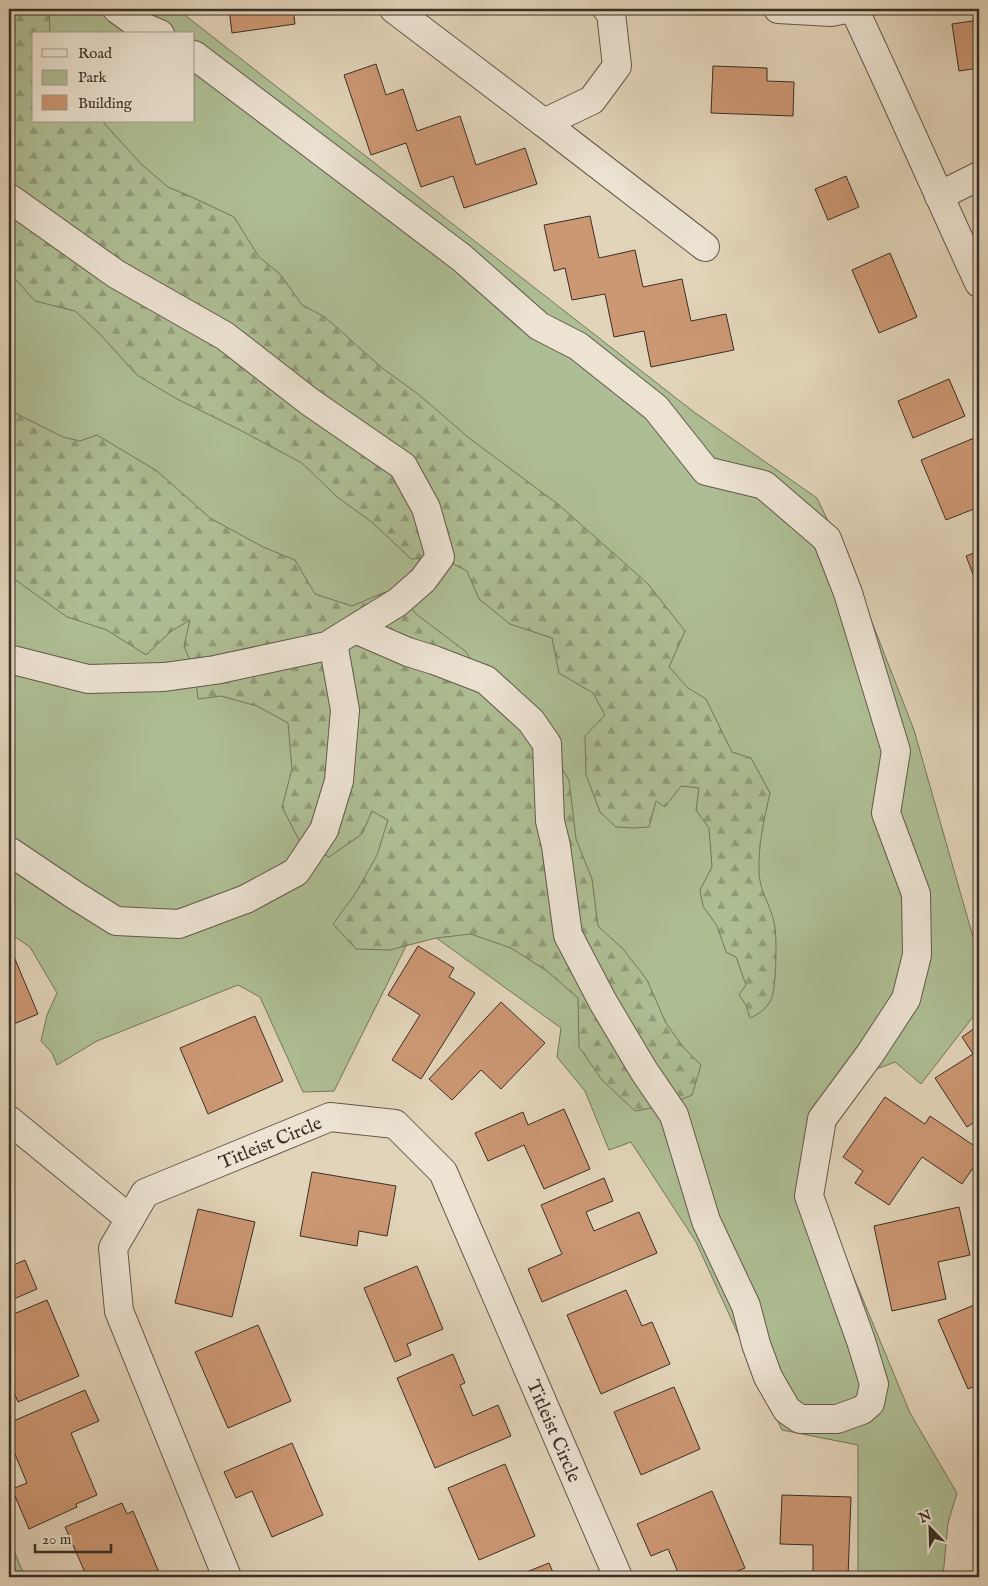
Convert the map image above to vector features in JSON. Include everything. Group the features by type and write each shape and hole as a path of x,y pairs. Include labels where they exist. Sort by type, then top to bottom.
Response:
{"street":[{"path":"117,9 139,25 155,32"},
{"path":"394,9 705,248"},
{"path":"544,123 592,100 617,66 611,14 608,9"},
{"path":"778,9 831,12 847,9"},
{"path":"854,9 896,96 979,283"},
{"path":"195,56 462,258 538,326 578,346 656,408 706,471 764,486 828,539 848,593 896,751 886,813 916,894 917,955 906,999 870,1054 822,1119 809,1196 874,1384 870,1403 862,1410 837,1419 800,1419 787,1410 768,1377 756,1344 746,1306 706,1221 674,1115 644,1071 603,1002 568,935 556,846 550,821 547,744 531,721 486,680 434,660 344,636"},
{"path":"939,196 979,176"},
{"path":"9,198 116,274 225,336 310,402 403,466 426,508 440,557 422,580 398,602 327,646 215,670 164,677 88,678 9,659"},
{"path":"9,850 116,921 179,924 246,899 296,872 324,830 339,781 345,710 344,636"},
{"name":"Titleist Circle","path":"227,1577 119,1311 113,1248 145,1193 330,1117 395,1124 443,1172 618,1577"},
{"path":"9,1120 130,1219"}],"green space":[{"path":"9,9 177,9 694,412 817,498 852,571 914,730 979,958 979,1009 921,1084 895,1062 850,1079 828,1133 820,1196 910,1413 957,1493 948,1523 943,1577 858,1577 858,1445 782,1430 696,1242 631,1142 609,1150 585,1091 557,1057 561,1028 417,924 334,1091 303,1092 260,997 238,985 97,1041 57,1065 52,1053 41,1041 47,1015 57,993 30,947 9,933"},
{"path":"9,9 49,9 50,32 32,32 32,122 103,122 141,164 168,187 234,217 259,257 280,274 302,305 325,317 382,368 418,394 469,438 559,505 648,584 685,631 669,667 688,688 706,699 732,752 751,758 770,793 760,843 759,863 760,880 772,914 776,934 774,983 769,1004 750,1018 746,1005 739,995 746,985 736,957 726,952 717,926 703,906 700,890 712,867 709,828 696,810 699,788 681,786 665,807 656,801 649,827 616,827 600,812 586,775 585,736 605,715 593,693 559,673 552,638 510,624 479,599 467,571 440,557 411,559 373,523 336,496 302,463 175,398 137,375 99,333 75,311 35,301 9,272"},
{"path":"9,410 63,437 80,441 97,435 157,471 210,518 263,547 295,560 315,594 352,606 395,589 402,594 416,614 465,651 486,680 547,744 569,780 576,839 592,879 598,926 623,949 647,980 666,1023 683,1047 701,1065 692,1095 668,1105 635,1111 602,1080 579,1047 578,998 547,971 511,948 471,934 436,938 390,950 356,949 333,924 357,891 377,855 388,820 372,811 362,834 329,857 300,842 282,807 292,769 288,723 257,706 221,696 198,699 195,673 184,646 190,620 170,632 146,655 107,630 67,617 9,575"},
{"path":"9,1539 25,1577 9,1577"}],"building":[{"path":"229,9 293,9 295,24 232,33"},
{"path":"979,20 979,68 959,71 952,24"},
{"path":"376,64 386,95 403,89 417,131 460,116 476,165 525,148 537,184 464,208 453,176 421,187 406,143 371,155 344,75"},
{"path":"713,66 767,68 767,81 794,82 793,116 711,113"},
{"path":"846,176 859,207 828,220 815,189"},
{"path":"590,216 599,258 635,250 643,287 682,279 691,321 726,314 734,350 651,367 644,331 614,337 605,294 572,300 565,268 554,271 544,225"},
{"path":"890,253 917,317 879,333 852,270"},
{"path":"949,379 965,416 913,438 898,401"},
{"path":"979,436 979,507 946,520 921,460"},
{"path":"979,551 979,590 966,556"},
{"path":"418,946 454,968 449,977 475,993 421,1079 392,1060 420,1015 388,995"},
{"path":"12,952 38,1014 9,1026 9,953"},
{"path":"501,1002 545,1043 501,1089 481,1070 452,1100 429,1079"},
{"path":"255,1016 283,1081 208,1114 180,1048"},
{"path":"979,1025 979,1119 967,1127 935,1078 973,1054 962,1037"},
{"path":"885,1097 925,1124 930,1116 979,1149 979,1159 962,1184 922,1157 889,1205 855,1183 863,1171 843,1157"},
{"path":"564,1109 590,1169 544,1189 524,1145 488,1161 475,1133 523,1112 528,1125"},
{"path":"312,1172 396,1186 387,1236 359,1231 357,1246 300,1236"},
{"path":"604,1178 613,1201 586,1212 594,1231 639,1212 657,1253 542,1302 528,1269 562,1254 541,1205"},
{"path":"959,1207 970,1255 938,1262 946,1299 892,1311 874,1226"},
{"path":"198,1209 255,1222 232,1317 175,1303"},
{"path":"25,1260 37,1289 9,1301 9,1267"},
{"path":"417,1266 443,1329 407,1344 411,1355 395,1362 364,1288"},
{"path":"626,1290 642,1326 652,1322 670,1364 601,1394 567,1315"},
{"path":"47,1300 79,1376 18,1402 9,1381 9,1316"},
{"path":"979,1303 979,1384 968,1389 938,1320"},
{"path":"258,1325 291,1401 228,1428 195,1352"},
{"path":"453,1354 465,1383 460,1385 473,1416 498,1405 511,1436 435,1468 397,1378"},
{"path":"674,1387 700,1449 641,1475 614,1412"},
{"path":"85,1390 99,1421 71,1433 97,1495 76,1504 77,1507 29,1529 12,1489 27,1483 9,1440 9,1423"},
{"path":"292,1443 323,1515 272,1537 252,1491 236,1498 224,1472"},
{"path":"505,1464 535,1536 479,1560 448,1488"},
{"path":"712,1491 745,1568 723,1577 680,1577 668,1549 651,1556 637,1524"},
{"path":"782,1495 851,1497 848,1577 813,1577 813,1545 780,1544"},
{"path":"122,1503 127,1514 133,1511 161,1577 87,1577 65,1527"},
{"path":"549,1563 555,1577 514,1577"}]}
